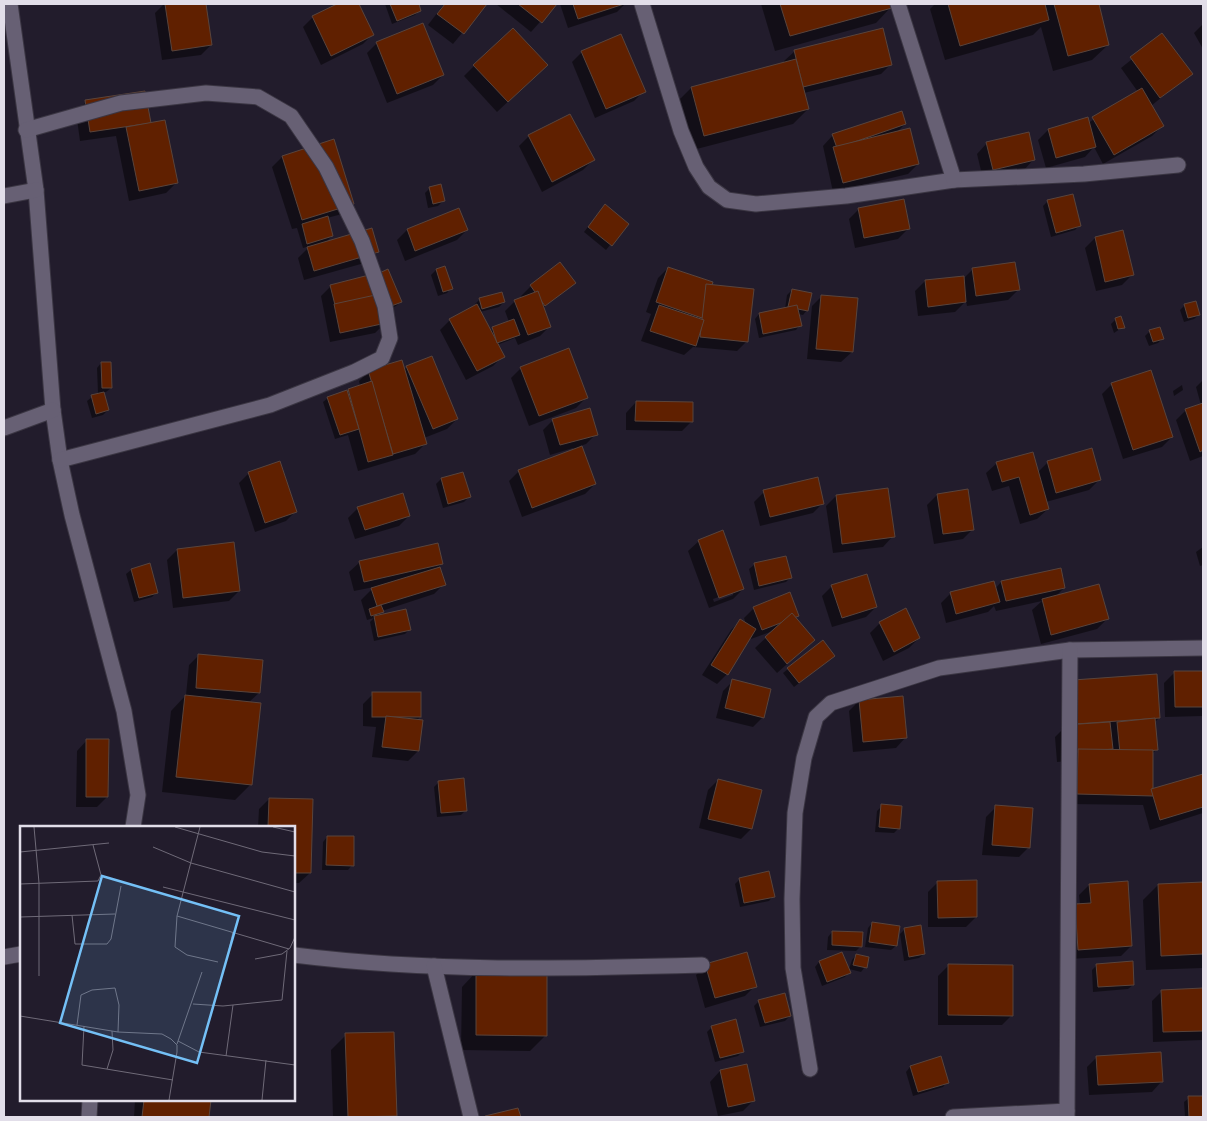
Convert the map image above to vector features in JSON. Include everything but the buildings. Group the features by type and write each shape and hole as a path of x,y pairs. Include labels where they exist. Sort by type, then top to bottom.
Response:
{"street":[{"path":"10,4 26,130 36,190 53,410 60,460 72,515 124,711 138,795 133,826"},
{"path":"642,4 681,131 696,167 709,187 727,200 756,204 846,196 954,180 1084,174 1178,164"},
{"path":"898,4 954,180"},
{"path":"26,130 121,103 206,93 258,97 292,116 326,167 362,241 385,306 390,338 382,358 354,372 270,405 60,460"},
{"path":"4,196 36,190"},
{"path":"4,428 53,410"},
{"path":"810,1069 793,968 792,899 795,813 804,758 816,718 831,703 939,668 1070,650 1203,648"},
{"path":"953,1117 1067,1114 1070,650"},
{"path":"4,957 20,954"},
{"path":"295,955 367,964 561,970 702,964"},
{"path":"434,966 471,1117"},
{"path":"89,1117 90,1101"}]}
